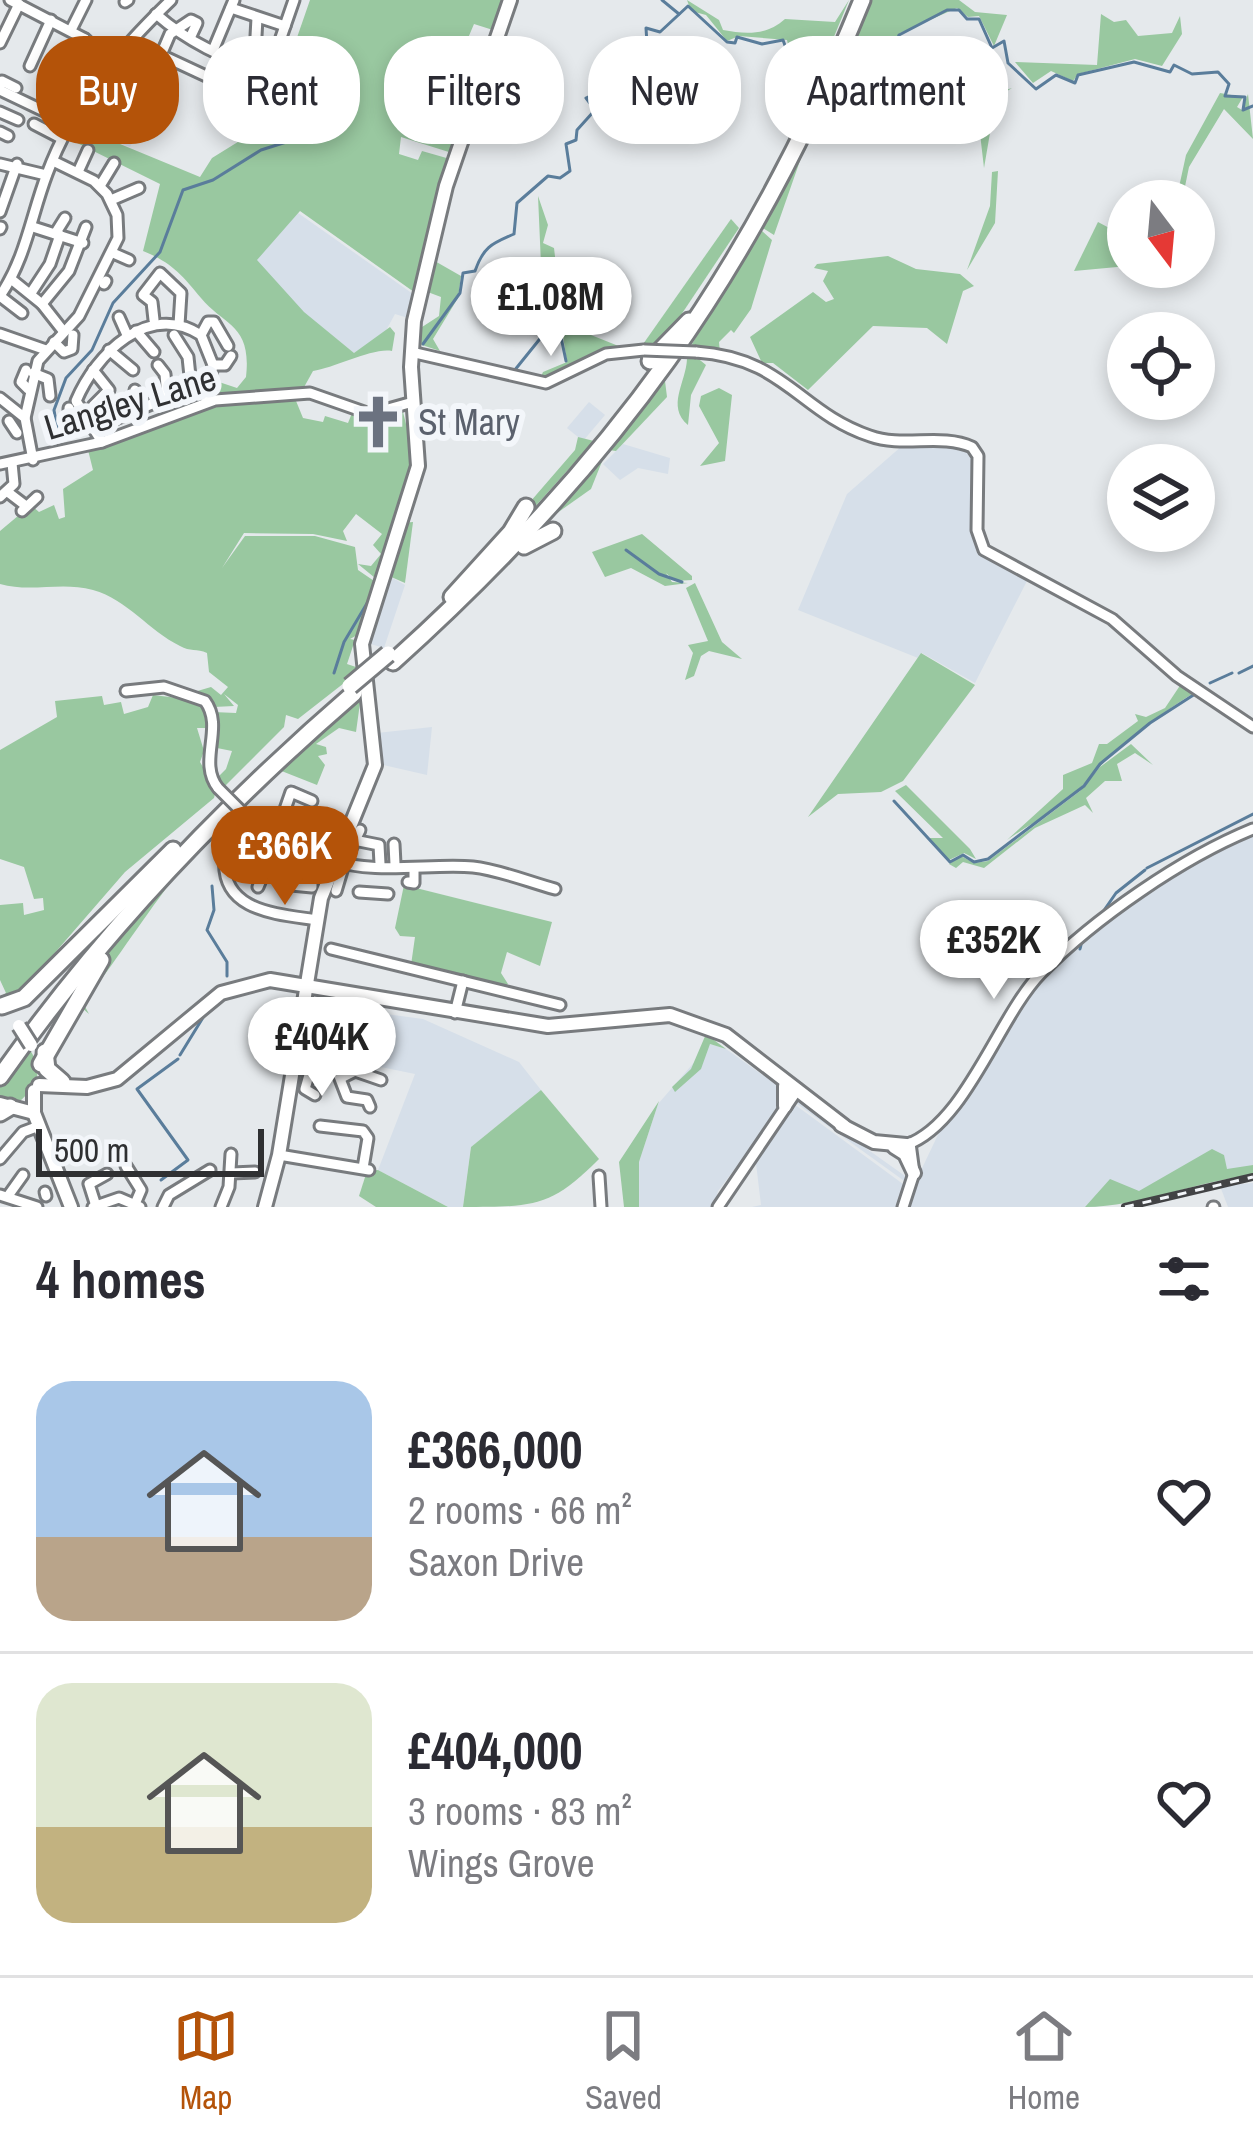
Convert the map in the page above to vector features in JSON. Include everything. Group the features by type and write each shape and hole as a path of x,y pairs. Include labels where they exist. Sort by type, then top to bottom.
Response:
{"highway":[{"path":"462,600 589,465 695,319 780,182 858,0"},
{"path":"647,356 695,319"},
{"path":"673,373 695,319"},
{"path":"0,1077 57,999 158,880 214,820 358,693 584,460 695,319"},
{"path":"437,612 511,532 526,507"},
{"path":"390,658 512,555 554,531"},
{"path":"4,1005 236,786 358,693"},
{"path":"0,1064 173,850"},
{"path":"62,1082 40,1057 86,980 158,880"}],"main road":[{"path":"265,1207 279,1155 316,920 353,837 375,767 358,693 362,639 416,474 411,352 446,185 510,0"},
{"path":"7,1107 36,1088 105,1084 128,1073 214,1000 248,983 289,980 309,964"},
{"path":"289,980 305,990 548,1026 658,1014 720,1034 795,1095 844,1126 902,1143 913,1170"},
{"path":"214,1000 249,986 387,999"},
{"path":"4,1005 40,1057 36,1119 68,1203"},
{"path":"62,1082 105,1084"},
{"path":"7,1107 36,1119"}],"street":[{"path":"71,30 86,0"},
{"path":"135,36 171,0"},
{"path":"280,36 294,0"},
{"path":"0,43 15,2 81,36"},
{"path":"219,36 232,3 257,18 285,26"},
{"path":"156,14 174,30 203,43"},
{"path":"252,35 257,18"},
{"path":"30,67 51,20"},
{"path":"174,30 161,51 164,58 203,76"},
{"path":"0,88 16,88"},
{"path":"0,88 36,106"},
{"path":"0,112 15,119 4,134"},
{"path":"20,309 1,293 33,227 46,175 60,144"},
{"path":"63,185 88,150"},
{"path":"0,334 50,346 64,356 105,282 118,222 111,200 100,186 52,160"},
{"path":"100,186 115,163"},
{"path":"0,164 17,164 46,175"},
{"path":"0,226 5,193 17,164"},
{"path":"111,200 135,191"},
{"path":"42,304 82,246 89,228 78,215"},
{"path":"31,293 50,264 65,218"},
{"path":"33,227 82,246 86,262"},
{"path":"112,253 126,260"},
{"path":"97,427 190,386 188,357 177,330 181,293 160,273 143,295 152,302 154,320"},
{"path":"11,279 74,335"},
{"path":"56,290 62,304"},
{"path":"119,317 154,352"},
{"path":"201,335 208,322 214,322 229,351 225,365 213,365"},
{"path":"102,442 97,427 71,411 93,370 131,333 177,330 201,335 213,365 206,401"},
{"path":"33,460 25,430 29,372 50,346 74,335"},
{"path":"188,357 210,349"},
{"path":"109,350 133,370"},
{"path":"411,352 546,383 606,354 734,356 768,368 871,437 972,447 978,456 977,530 984,550 1103,613 1177,676 1253,727"},
{"path":"158,364 172,396"},
{"path":"93,370 109,390 93,406"},
{"path":"29,372 48,379 47,394"},
{"path":"135,390 142,408"},
{"name":"Langley Lane","path":"6,464 102,442 206,401 310,393 367,414 413,402"},
{"path":"0,398 25,430"},
{"path":"10,422 25,430"},
{"path":"6,464 5,495 30,504"},
{"path":"126,691 164,687 205,701 212,716 208,771 241,812 224,857 236,896 257,911 316,920"},
{"path":"258,887 269,861 276,816 291,792 312,801"},
{"path":"276,816 390,847"},
{"path":"291,876 307,825"},
{"path":"902,1143 922,1136 957,1097 1041,972 1153,875 1253,829"},
{"path":"390,847 395,864"},
{"path":"374,893 378,864 390,847"},
{"path":"245,850 269,861"},
{"path":"336,891 342,860 442,869 475,867 555,889"},
{"path":"408,882 414,883 417,867"},
{"path":"442,869 444,887"},
{"path":"359,892 388,894"},
{"path":"334,951 560,1005"},
{"path":"455,1013 464,981"},
{"path":"293,1064 343,1077 355,1071 381,1080"},
{"path":"311,1068 304,1089 314,1095"},
{"path":"343,1077 347,1097 371,1104"},
{"path":"718,1207 795,1095"},
{"path":"0,1159 36,1119"},
{"path":"279,1155 366,1169 368,1138 363,1132 320,1126"},
{"path":"222,1207 232,1172 231,1154"},
{"path":"107,1174 88,1184 94,1206 119,1198 138,1205 141,1190 126,1166"},
{"path":"163,1207 185,1184 210,1170"},
{"path":"903,1207 913,1170"},
{"path":"232,1172 257,1171"},
{"path":"587,1207 601,1205 599,1176"},
{"path":"22,1178 4,1196 36,1206 45,1194"},
{"path":"185,1184 196,1195"}],"shaded area":[{"path":"298,213 413,294 408,318 395,314 384,334 354,353 304,313 256,260"},
{"path":"589,402 605,415 583,441 567,428"},
{"path":"623,444 670,458 668,474 638,468 620,480 603,464"},
{"path":"903,445 968,447 975,459 974,540 980,552 1028,579 975,683 922,653 918,658 798,610 847,494"},
{"path":"389,576 405,585 384,648 364,642"},
{"path":"432,727 427,775 379,764 377,733"},
{"path":"1253,836 1253,1165 1095,1207 907,1207 914,1188 789,1098 718,1191 714,1207 639,1207 639,1162 658,1104 710,1044 726,1049 915,1183 945,1120 1041,974 1165,878"},
{"path":"305,1003 423,1019 519,1062 541,1090 471,1147 463,1207 448,1207 378,1170 415,1074 298,1050"},
{"path":"794,1104 903,1184 899,1207 752,1207 761,1205 755,1155"},
{"path":"1253,1183 1253,1207 1228,1207 1220,1186"}],"green space":[{"path":"310,0 505,0 493,30 474,24 469,36 384,36 384,144 400,144 399,154 418,160 422,151 450,159 414,292 300,211 257,260 304,312 354,353 390,327 395,333 392,351 313,371 303,389 214,393 213,380 237,388 246,377 245,346 234,328 175,270 143,251 160,184 79,144 120,144 200,177 212,158 235,144 360,144 360,36 298,36"},
{"path":"687,0 719,20 723,30 747,33 763,31 785,19 835,22 849,0 834,36 723,36 706,15 691,11"},
{"path":"868,0 959,0 975,12 1007,15 998,36 989,36 979,16 968,17 957,8 898,36 853,36"},
{"path":"1101,14 1114,22 1126,20 1138,36 1172,33 1180,16 1182,34 1162,66 1135,59 1078,74 1073,81 1051,71 1033,83 1015,62 1097,65"},
{"path":"1220,93 1243,97 1237,107 1242,110 1248,94 1253,139 1224,109 1189,167 1186,180 1181,180 1186,155"},
{"path":"423,144 455,144 452,153"},
{"path":"803,144 808,144 774,235 761,227"},
{"path":"998,171 995,223 967,270 990,206 992,172"},
{"path":"538,196 548,225 543,243 554,248 556,265 561,262 570,286 581,294 591,335 621,347 563,376 539,381 543,372 567,362 563,336 547,331 565,315 550,289 536,295 515,322 513,306 542,287"},
{"path":"731,219 739,228 659,348 641,347"},
{"path":"1098,222 1107,227 1107,268 1074,271"},
{"path":"761,230 772,240 751,309 734,333 731,330 719,342 720,353 689,349"},
{"path":"888,256 916,269 960,274 974,286 963,291 947,344 927,328 873,326 808,390 773,363 762,363 750,337 813,292 826,302 834,299 823,281 828,271 814,268 817,264"},
{"path":"433,260 461,276 458,298 433,339 440,351 419,344 419,329 439,316 441,297 425,291"},
{"path":"695,356 706,365 691,395 688,425 678,402 687,359"},
{"path":"665,381 667,397 616,451 609,450"},
{"path":"719,388 732,395 725,461 700,466 719,443 699,406 701,396"},
{"path":"294,396 303,418 323,422 325,416 348,423 352,413 382,415 402,408 406,424 415,422 415,436 408,438 414,471 380,582 358,564 371,566 381,554 373,545 382,534 356,514 343,531 347,541 313,534 244,533 222,568 245,536 315,536 355,547 358,570 380,585 361,633 350,639 355,640 347,664 362,669 298,719 286,715 284,727 222,789 214,781 226,769 232,751 212,747 213,712 236,713 238,705 224,694 234,706 214,707 194,692 211,687 221,695 228,687 209,672 207,653 180,646 117,601 93,590 0,584 0,531 31,505 39,512 54,505 59,519 65,517 63,489 93,470 88,450 211,404"},
{"path":"578,437 594,441 532,510 530,502 575,450"},
{"path":"604,454 591,489 550,518"},
{"path":"413,522 405,583 389,576 402,523"},
{"path":"642,534 692,580 675,581 666,573 672,582 688,583 665,586 631,568 605,577 592,552"},
{"path":"695,583 722,642 742,659 709,651 701,656 694,676 685,680 693,653 688,645 708,641 686,588"},
{"path":"921,653 975,685 903,781 881,792 838,794 808,817"},
{"path":"1183,681 1197,691 1136,734 1075,793 1007,840 1063,789 1063,775 1092,763 1099,744 1107,744 1138,721 1135,714 1146,717 1165,708"},
{"path":"153,695 203,701 208,728 197,728 204,751 200,762 216,790 214,798 125,872 20,993 0,997 6,993 0,980 0,905 23,903 24,915 44,910 43,898 34,899 24,867 0,859 0,750 57,717 55,701 102,696 104,705 121,702 124,714 148,707"},
{"path":"356,698 360,703 356,732 339,728 316,744 326,747 327,754 318,756 325,765 317,785 279,770 242,803 246,818 233,843 243,818 236,804"},
{"path":"1131,744 1153,765 1135,753 1117,764 1122,781 1105,781 1086,798 1093,813 1085,805 1035,828 984,868 949,864 961,856 974,863 988,861 1080,791 1100,767"},
{"path":"906,785 976,859 964,853 949,860 927,838 943,838 895,791"},
{"path":"234,806 240,813 223,823 182,868 83,1003 89,1014 81,1007 56,1044 88,981 114,943"},
{"path":"404,885 552,922 540,966 507,952 501,973 508,984 504,986 411,965 415,937 400,936 395,928"},
{"path":"706,1034 726,1049 710,1044 701,1069 675,1092 672,1087 691,1069"},
{"path":"27,1046 37,1068 32,1088 19,1102 0,1099 0,1085"},
{"path":"541,1090 599,1159 568,1187 540,1201 463,1207 471,1147"},
{"path":"659,1101 639,1162 639,1207 624,1207 619,1162"},
{"path":"1212,1149 1224,1155 1227,1169 1253,1165 1253,1175 1127,1203 1085,1207 1110,1179 1139,1191"},
{"path":"378,1170 448,1207 376,1207 359,1196 367,1171"}],"waterway":[{"path":"662,0 679,14"},
{"path":"423,344 460,293 463,273 475,271 486,250 514,234 517,203 548,176 560,178 570,171 566,144 576,140 577,130 595,110 586,98 616,84 628,68 624,56 647,44 646,28 660,32 688,6 727,42 735,43 737,37 765,43"},
{"path":"899,36 947,10 979,19 987,36"},
{"path":"1008,63 1036,89 1056,75 1075,83 1078,75 1134,62 1170,72 1174,65 1192,74 1218,72 1229,84 1225,96 1245,97 1243,110 1253,106"},
{"path":"57,428 54,410 66,378 92,350 113,303 160,252 183,190 213,180 261,150 280,144"},
{"path":"514,371 543,335 561,337 566,361"},
{"path":"422,437 425,465"},
{"path":"626,550 659,574 682,582"},
{"path":"334,673 344,642 369,600"},
{"path":"1239,673 1253,666"},
{"path":"1210,683 1232,673"},
{"path":"894,801 950,862 963,855 974,862 988,859 1084,786 1100,764 1150,723 1195,694"},
{"path":"1147,868 1253,814"},
{"path":"1098,919 1116,893 1145,870"},
{"path":"212,886 214,910 207,930 227,962 227,976"},
{"path":"1080,949 1081,945"},
{"path":"180,1055 207,1011"},
{"path":"161,1180 188,1160 137,1089 178,1059"}],"railway":[{"path":"1125,1207 1253,1177"}],"place":[{"name":"St Mary","path":"378,422"}]}
